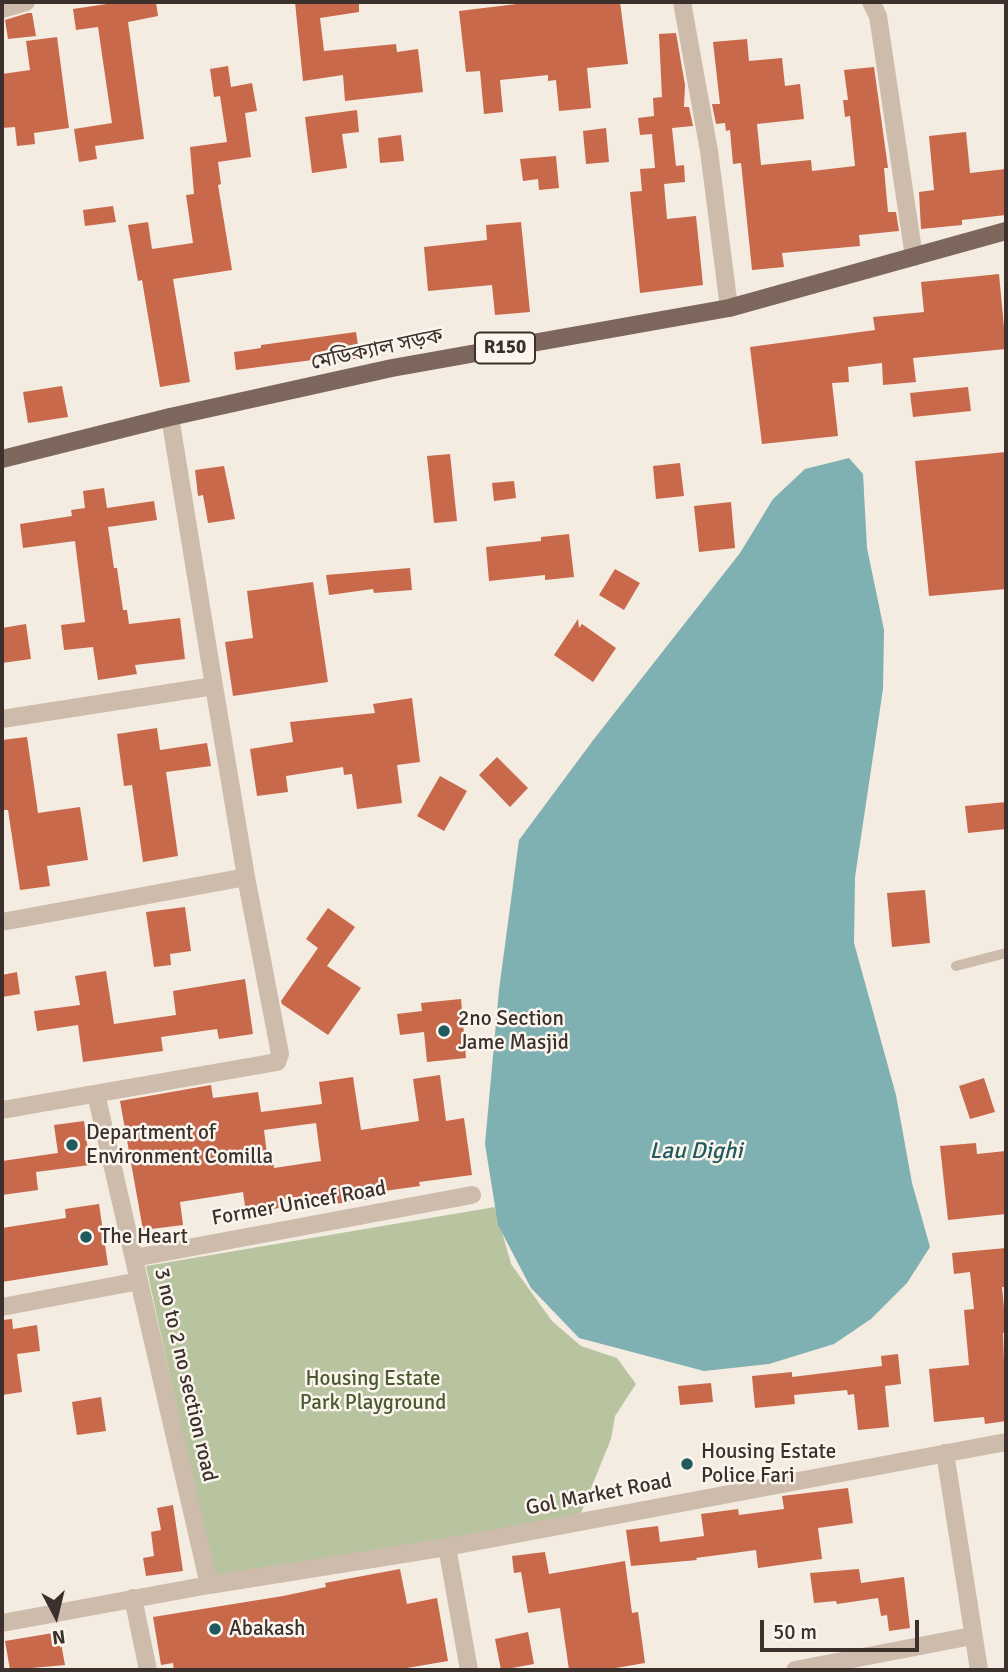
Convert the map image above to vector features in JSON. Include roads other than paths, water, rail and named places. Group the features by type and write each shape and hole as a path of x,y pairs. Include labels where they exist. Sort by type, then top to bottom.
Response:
{"main road":[{"name":"মেডিক্যাল সড়ক","path":"2,459 170,417 392,368 729,308 1006,231"}],"street":[{"path":"2,9 26,2"},
{"path":"682,2 709,151 729,308"},
{"path":"871,2 878,16 914,257"},
{"path":"2,1110 277,1062 280,1054 246,877 170,417"},
{"path":"2,719 214,687"},
{"path":"2,922 246,877"},
{"name":"3 no to 2 no section road","path":"96,1094 209,1585"},
{"name":"Former Unicef Road","path":"134,1258 472,1195"},
{"path":"2,1307 139,1281"},
{"name":"Gol Market Road","path":"2,1623 209,1585 447,1547 1006,1442"},
{"path":"946,1454 979,1670"},
{"path":"447,1547 469,1670"},
{"path":"133,1598 148,1670"},
{"path":"795,1670 972,1636"}],"lane":[{"path":"956,966 1006,953"}],"water":[{"name":"Lau Dighi","path":"849,458 863,474 867,548 884,630 883,689 855,877 854,943 896,1095 912,1183 930,1247 907,1283 871,1319 834,1344 769,1364 704,1371 579,1338 531,1288 498,1225 485,1144 499,990 519,840 594,739 740,553 773,499 805,469"}],"place":[{"name":"2no Section Jame Masjid","path":"444,1031"},
{"name":"Department of Environment Comilla","path":"72,1145"},
{"name":"The Heart","path":"86,1237"},
{"name":"Housing Estate Police Fari","path":"687,1464"},
{"name":"Abakash","path":"215,1629"}],"park label":[{"name":"Housing Estate Park Playground","path":"373,1391"}]}
